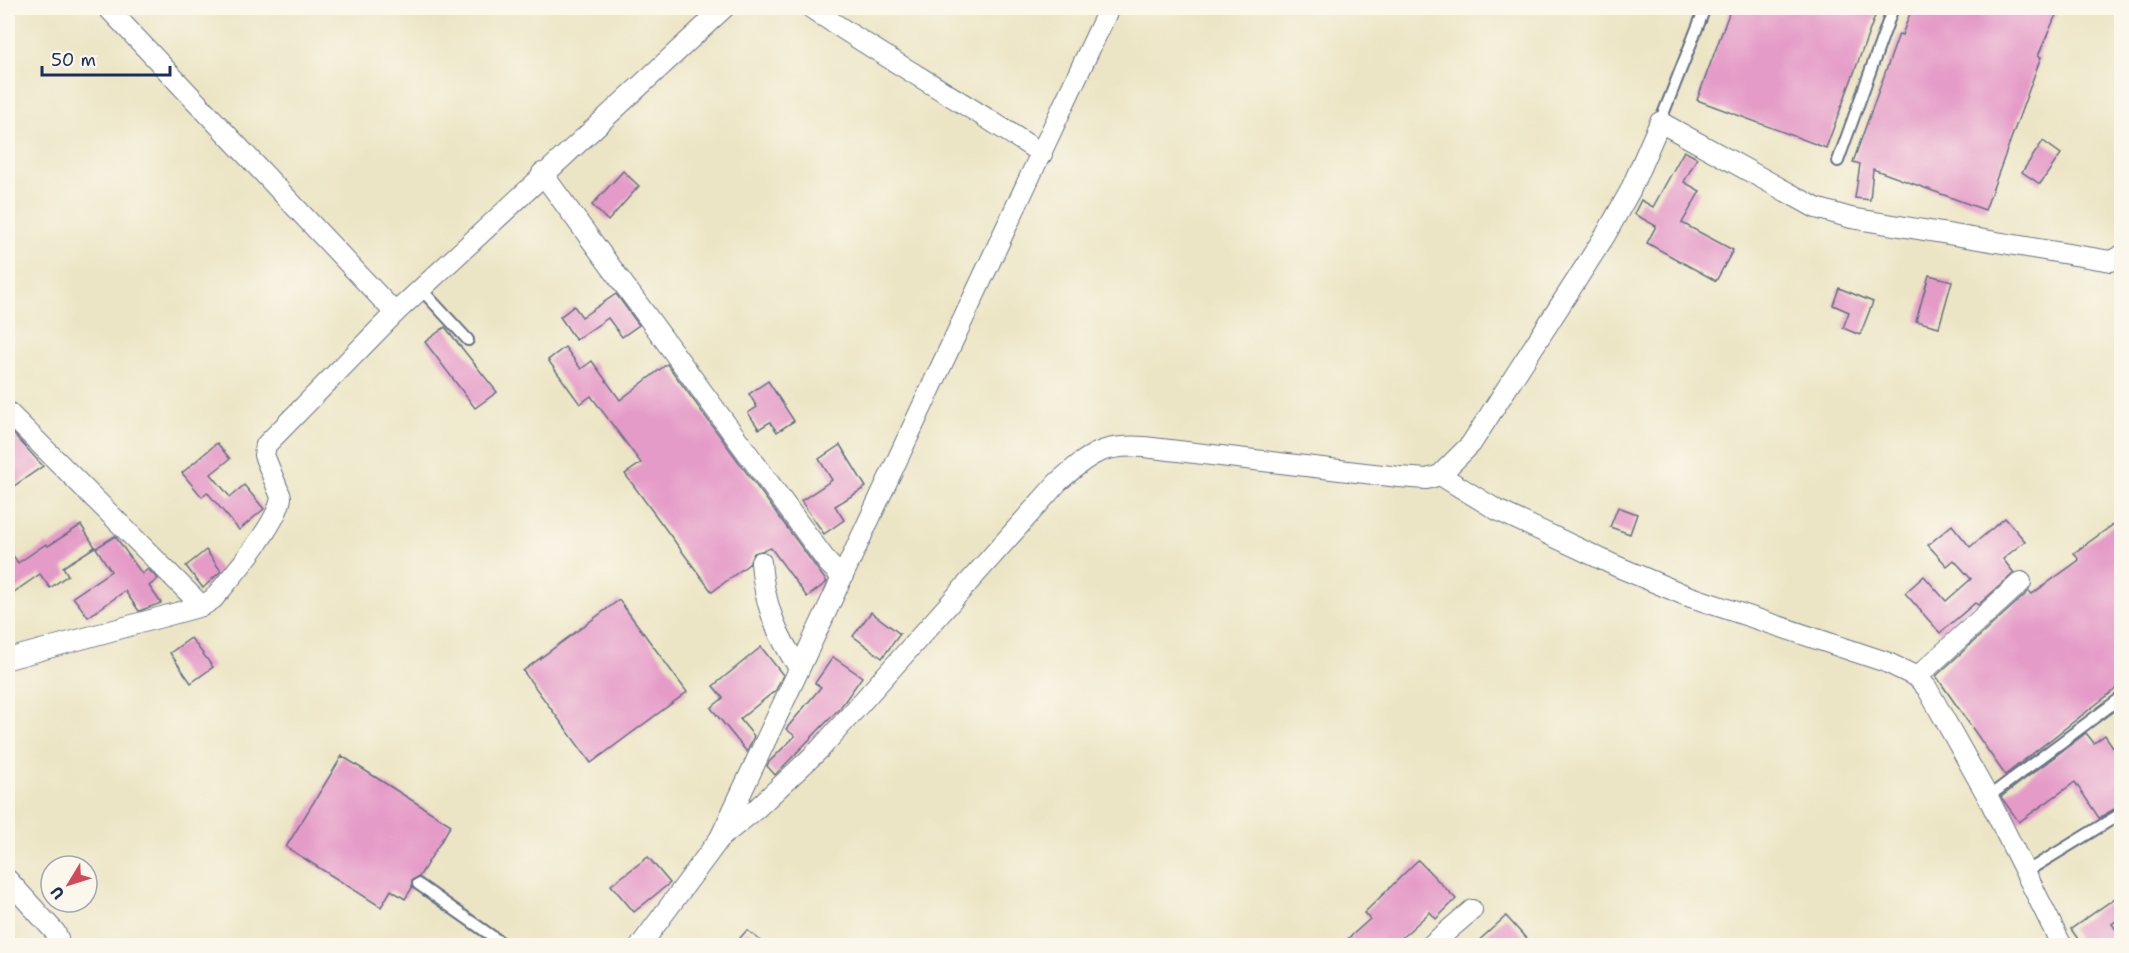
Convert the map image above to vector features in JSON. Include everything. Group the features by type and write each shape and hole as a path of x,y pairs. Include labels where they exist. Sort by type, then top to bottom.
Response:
{"street":[{"path":"108,8 395,312"},
{"path":"8,659 202,606 213,599 266,529 280,504 281,497 264,455 264,448 420,288 542,173 724,8"},
{"path":"811,8 866,45 971,107 1042,154"},
{"path":"640,945 720,838 1109,8"},
{"path":"720,838 755,810 820,750 1058,482 1103,450 1118,445 1400,477 1427,478 1440,475 1472,444 1567,297 1630,191 1660,122 1816,208 1851,218 2111,261 2121,255"},
{"path":"542,173 828,563 842,577"},
{"path":"8,412 202,606"},
{"path":"1440,475 1497,510 1616,566 1685,594 1886,662 1917,677 1927,688 1989,797 2024,873 2062,945"},
{"path":"761,562 771,620 782,643 799,668"},
{"path":"1917,677 2021,582"},
{"path":"8,880 55,932 58,938 54,945"},
{"path":"1430,945 1472,910"}],"lane":[{"path":"1660,122 1705,8"},
{"path":"1838,161 1893,8"},
{"path":"420,288 468,340"},
{"path":"1989,797 2121,697"},
{"path":"2024,873 2121,813"},
{"path":"418,884 506,945"}],"building":[{"path":"1731,8 1878,8 1826,148 1697,100"},
{"path":"1912,8 2059,8 2038,56 2041,57 1985,210 1873,169 1870,200 1855,198 1860,164 1853,162 1899,34 1902,35"},
{"path":"2043,141 2061,154 2040,184 2022,172"},
{"path":"1684,151 1697,158 1684,182 1700,191 1682,223 1733,250 1716,281 1647,243 1656,226 1634,214 1641,200 1653,207"},
{"path":"623,171 639,186 608,221 592,205"},
{"path":"1929,275 1952,281 1939,327 1916,321"},
{"path":"1839,288 1873,302 1860,335 1843,328 1849,312 1833,305"},
{"path":"616,294 639,325 622,337 608,318 576,340 560,317 574,306 582,317"},
{"path":"445,327 497,392 475,408 425,342"},
{"path":"565,347 581,369 592,361 620,400 667,364 827,582 807,597 771,548 754,553 749,564 712,592 625,474 641,463 591,396 580,404 548,360"},
{"path":"768,381 794,421 777,432 770,422 759,429 748,413 757,407 749,394"},
{"path":"8,428 43,466 8,490"},
{"path":"217,443 230,459 211,474 230,497 244,485 264,509 239,530 207,492 202,497 182,473"},
{"path":"840,445 866,487 835,506 844,520 824,534 801,501 832,480 819,459"},
{"path":"1618,507 1637,514 1630,534 1610,527"},
{"path":"2005,518 2025,541 2003,559 2014,573 1978,605 1975,603 1940,633 1905,593 1924,576 1946,601 1971,579 1954,560 1947,566 1928,545 1952,525 1970,547"},
{"path":"2121,519 2121,685 2005,775 1936,676 2029,591 2032,594 2079,560 2074,553"},
{"path":"81,525 95,547 63,567 68,575 50,588 40,574 14,592 8,584 8,548 18,563 46,544 48,546"},
{"path":"115,536 142,574 148,569 158,579 149,586 161,603 139,611 125,591 88,617 73,597 111,571 96,548"},
{"path":"206,550 221,571 203,588 186,566"},
{"path":"619,600 687,692 591,763 523,671"},
{"path":"871,612 900,634 882,658 853,636"},
{"path":"191,638 213,667 191,683 170,653"},
{"path":"761,647 783,675 776,690 740,719 754,736 747,752 711,708 723,698 713,686"},
{"path":"833,657 862,677 840,708 775,775 767,766 795,736 786,729 821,687 815,683"},
{"path":"2086,733 2094,743 2105,735 2121,759 2121,805 2099,818 2075,782 2019,822 2001,797"},
{"path":"342,756 451,825 419,877 412,880 412,888 405,899 391,890 381,907 286,847"},
{"path":"648,857 670,883 634,912 611,885"},
{"path":"1418,860 1456,899 1436,919 1430,912 1394,945 1341,945 1370,919 1364,913"},
{"path":"2121,894 2121,917 2112,924 2121,937 2121,945 2082,945 2071,929"},
{"path":"1506,916 1532,945 1474,945"},
{"path":"747,930 766,945 734,945"}]}
